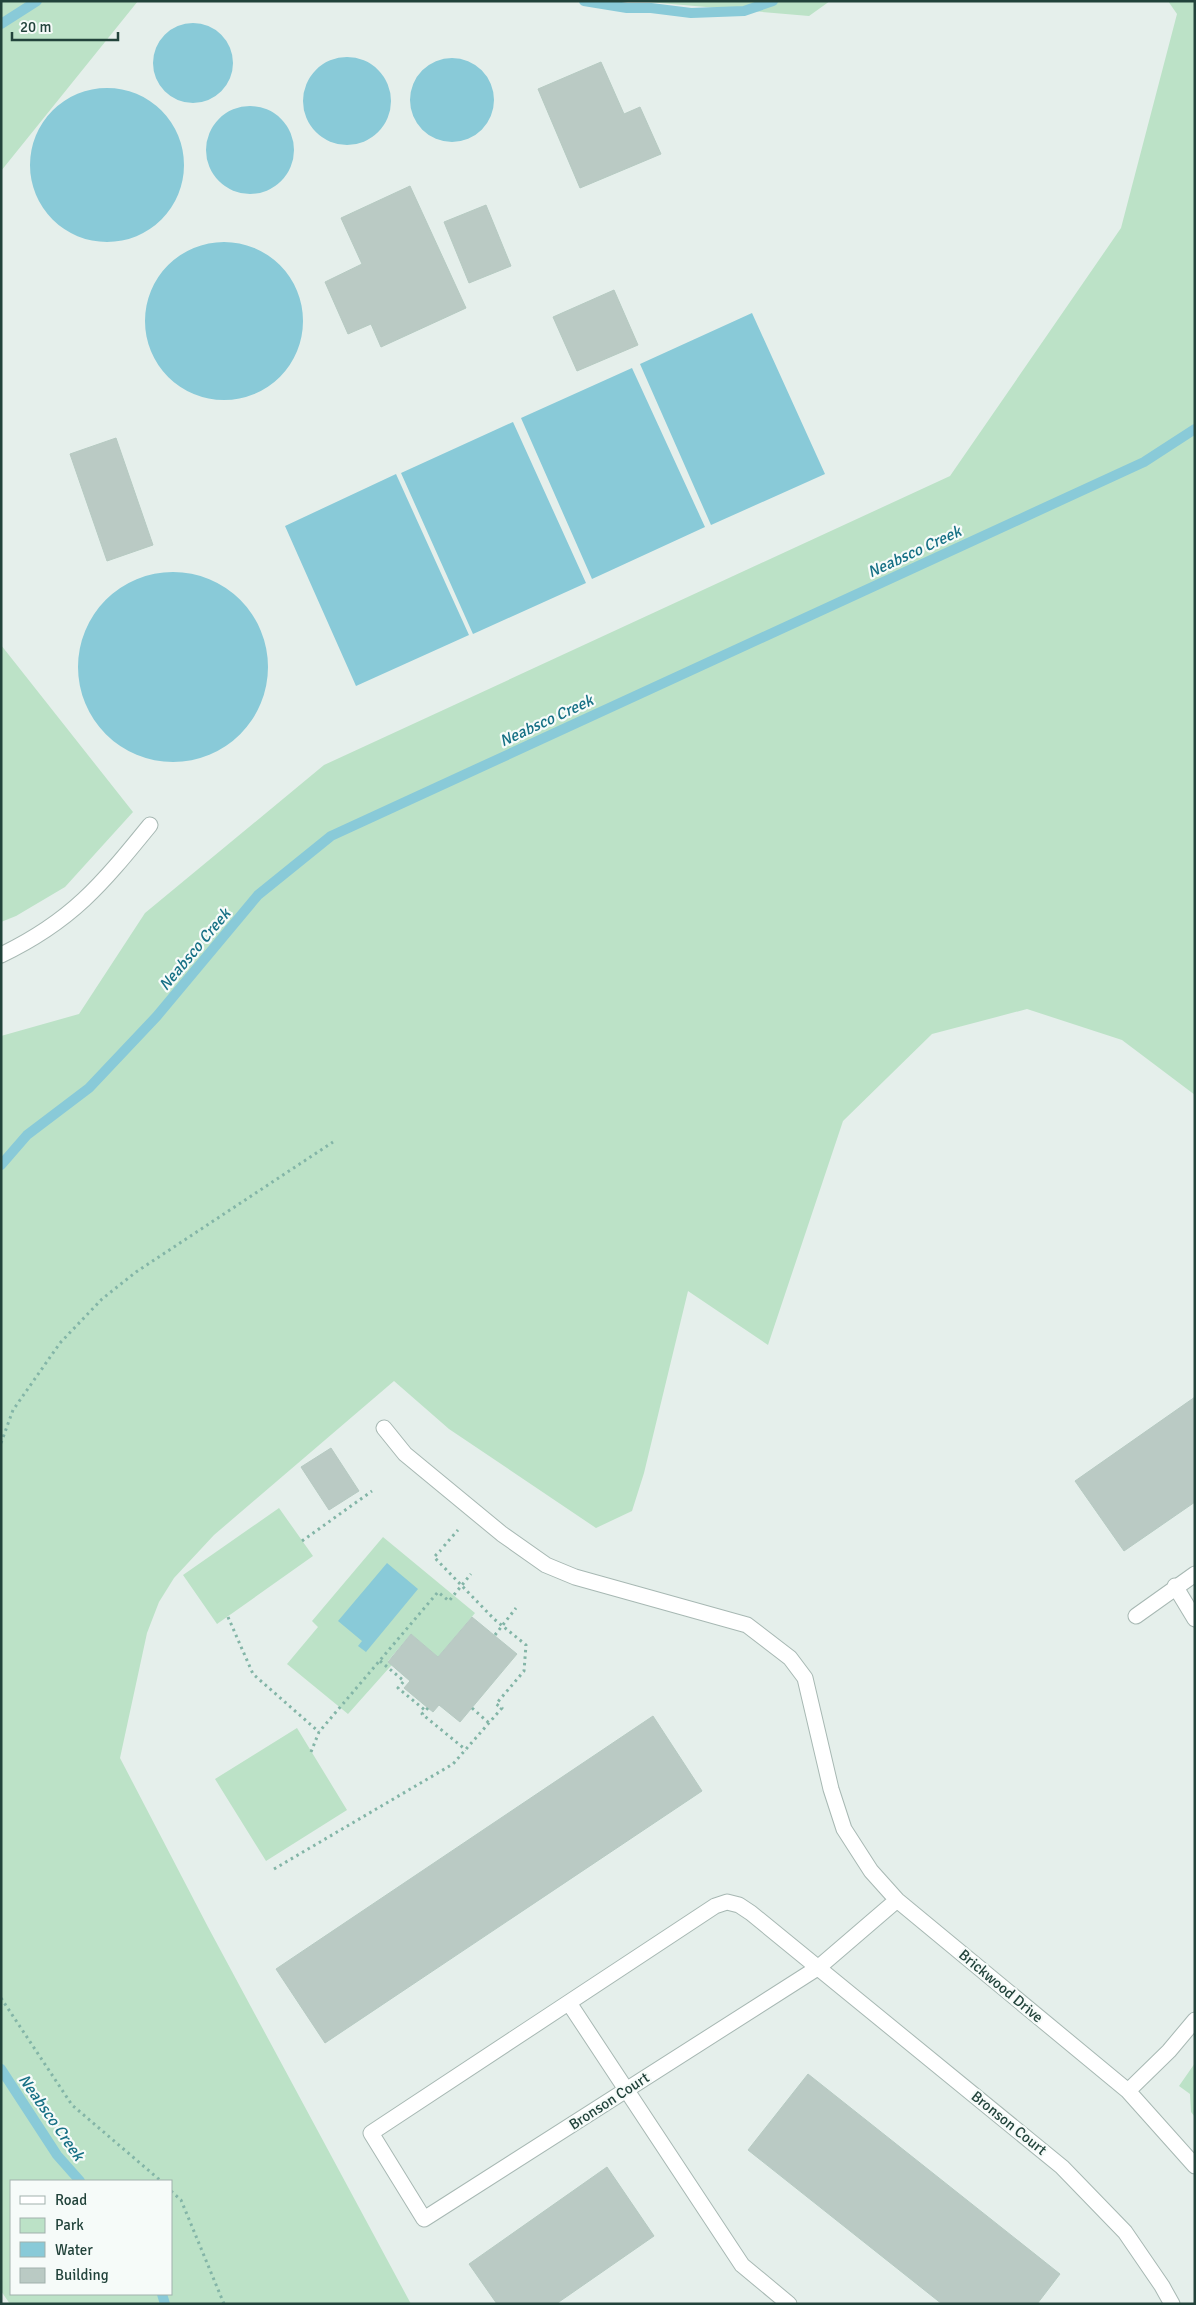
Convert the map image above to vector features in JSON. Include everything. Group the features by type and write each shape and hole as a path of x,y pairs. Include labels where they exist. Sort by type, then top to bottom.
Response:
{"street":[{"path":"1,955 40,935 80,905 102,884 150,825"},
{"name":"Brickwood Drive","path":"384,1428 405,1454 502,1534 546,1565 575,1577 747,1625 762,1635 796,1664 805,1678 831,1789 844,1830 871,1871 897,1900 1128,2091 1195,2166"},
{"path":"1136,1616 1175,1586 1195,1574"},
{"path":"1175,1586 1195,1619"},
{"name":"Bronson Court","path":"570,2003 371,2133 424,2219 819,1967 897,1900"},
{"path":"789,2304 742,2265 570,2003 715,1906 727,1902 739,1905 751,1913 819,1967"},
{"name":"Bronson Court","path":"819,1967 1081,2184 1125,2232 1172,2304"},
{"path":"1128,2091 1169,2051 1195,2020"}],"path":[{"path":"1,1443 13,1410 60,1343 102,1299 136,1272 333,1142"},
{"path":"302,1541 372,1491"},
{"path":"274,1870 453,1764 502,1708 496,1704 524,1671 526,1645 502,1626 434,1557 441,1550"},
{"path":"311,1752 319,1732 438,1592 449,1601 471,1574"},
{"path":"494,1635 516,1608"},
{"path":"228,1617 253,1674 319,1732"},
{"path":"380,1661 404,1680 398,1688 427,1709 422,1714 466,1750"},
{"path":"472,1708 489,1723"},
{"path":"1,1998 72,2105 160,2180"},
{"path":"172,2192 181,2200 224,2304"}],"green space":[{"path":"1,1 138,1 1,171"},
{"path":"637,1 830,1 809,16"},
{"path":"1168,1 1195,1 1195,1095 1122,1040 1027,1009 932,1034 843,1121 768,1345 688,1291 644,1473 632,1511 596,1528 449,1429 394,1381 214,1535 174,1578 159,1602 147,1633 120,1758 208,1927 411,2304 10,2304 1,2291 1,1036 79,1014 145,913 324,765 950,476 1121,228 1177,14"},
{"path":"1,645 133,812 65,887 16,916 1,922"},
{"path":"279,1508 313,1556 217,1624 183,1575"},
{"path":"383,1537 475,1613 438,1657 411,1634 388,1661 392,1665 348,1714 287,1664 318,1627 312,1621"},
{"path":"297,1728 347,1810 266,1861 215,1779"},
{"path":"1195,2063 1195,2117 1191,2112 1190,2094 1179,2086"}],"water":[{"path":"193,23 208,26 221,35 230,48 233,63 230,78 221,91 208,100 193,103 178,100 165,91 156,78 153,63 156,48 165,35 178,26"},
{"path":"338,57 356,57 372,64 384,76 391,92 391,110 384,126 372,138 356,145 338,145 322,138 310,126 303,110 303,92 310,76 322,64"},
{"path":"452,58 468,61 482,70 491,84 494,100 491,116 482,130 468,139 452,142 436,139 422,130 413,116 410,100 413,84 422,70 436,61"},
{"path":"107,88 122,89 137,94 162,110 178,135 183,150 183,180 178,195 162,220 137,236 122,241 107,242 92,241 77,236 52,220 36,195 31,180 30,165 31,150 36,135 52,110 77,94 92,89"},
{"path":"250,106 267,110 281,119 290,133 294,150 290,167 281,181 267,190 250,194 233,190 219,181 210,167 206,150 210,133 219,119 233,110"},
{"path":"232,242 247,245 261,251 280,265 290,277 300,298 303,321 300,344 290,365 280,377 268,387 247,397 232,400 216,400 201,397 180,387 158,365 146,336 145,313 148,298 158,277 180,255 209,243"},
{"path":"752,313 825,474 711,525 640,364"},
{"path":"632,368 705,527 592,579 521,418"},
{"path":"513,422 586,583 473,634 401,473"},
{"path":"396,474 469,635 356,686 285,526"},
{"path":"182,572 210,579 241,599 261,630 267,648 267,686 261,704 241,735 210,755 192,761 164,762 154,761 128,751 112,741 99,728 85,704 79,686 78,658 79,648 89,622 99,606 112,593 136,579 154,573"},
{"path":"387,1563 418,1589 366,1652 358,1646 362,1641 338,1621"}],"building":[{"path":"601,62 624,114 640,107 661,154 580,188 538,89"},
{"path":"410,186 466,308 381,347 371,324 348,334 325,282 362,264 341,218"},
{"path":"486,205 511,266 469,283 444,222"},
{"path":"614,290 638,345 577,371 553,317"},
{"path":"116,438 153,545 107,561 70,454"},
{"path":"1195,1397 1195,1502 1124,1551 1075,1481"},
{"path":"331,1448 359,1491 329,1510 301,1467"},
{"path":"472,1617 517,1654 460,1722 439,1705 433,1712 404,1688 410,1681 388,1662 411,1634 438,1657"},
{"path":"653,1716 702,1791 325,2043 276,1969"},
{"path":"808,2074 1060,2274 1037,2304 942,2304 748,2150"},
{"path":"607,2167 654,2236 556,2304 497,2304 469,2264"}],"waterway":[{"path":"1,24 37,1"},
{"path":"584,1 627,8 651,8 691,13 744,11 773,1"},
{"name":"Neabsco Creek","path":"1,1165 27,1135 89,1088 157,1016 258,895 331,836 1144,462 1195,429"},
{"name":"Neabsco Creek","path":"1,2069 57,2155 79,2180"},
{"name":"Neabsco Creek","path":"162,2295 165,2304"}]}
